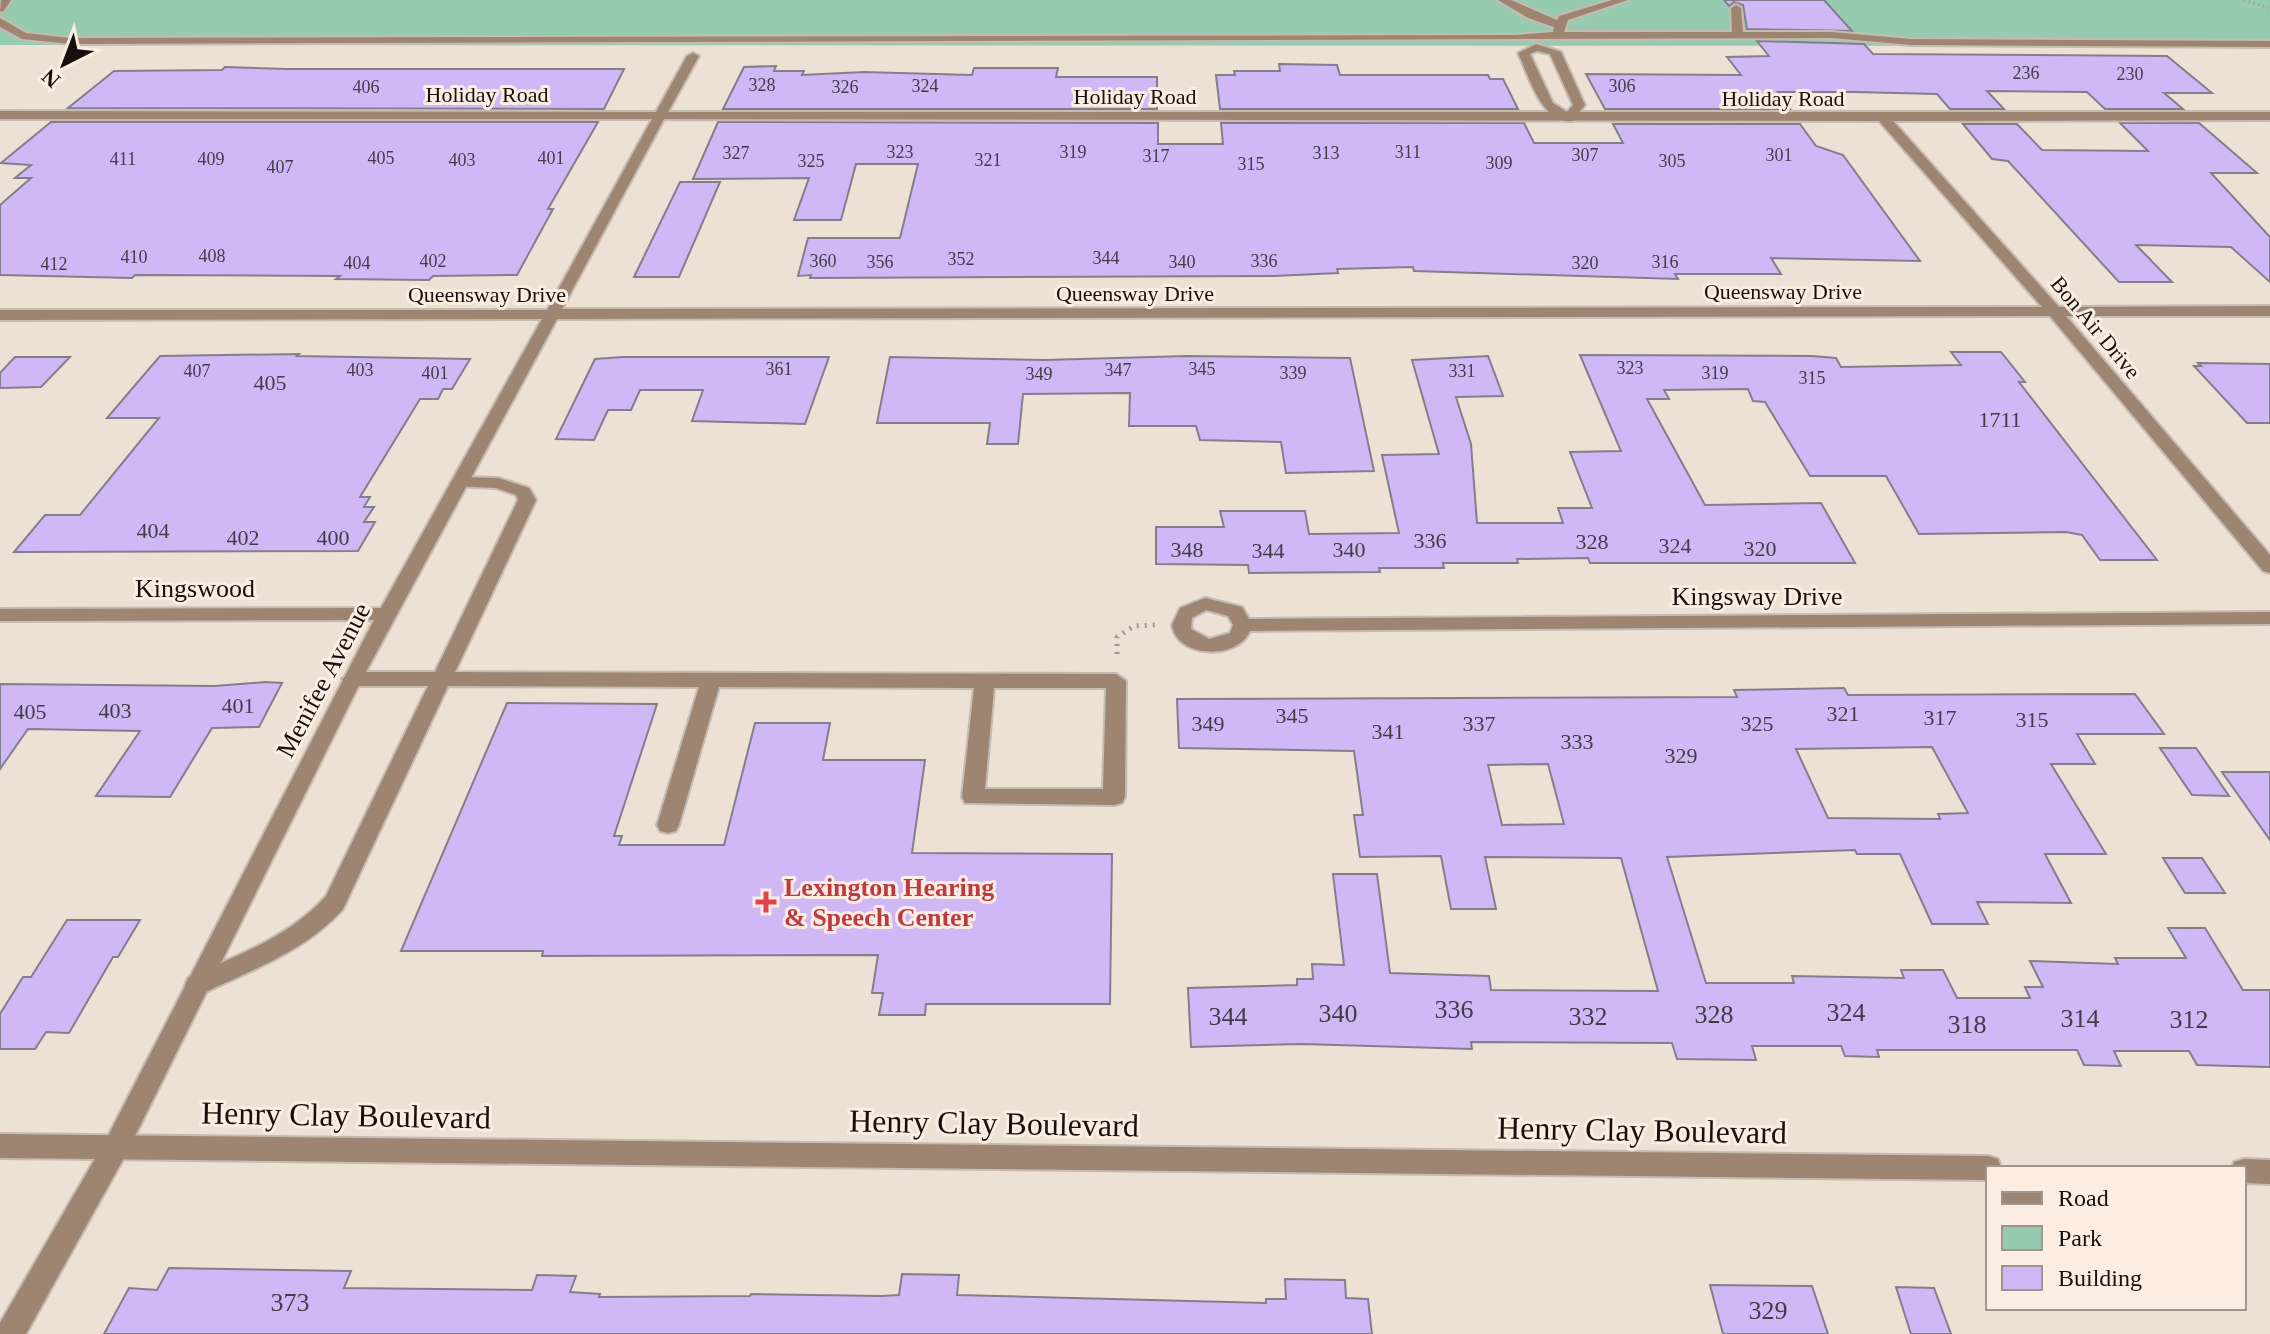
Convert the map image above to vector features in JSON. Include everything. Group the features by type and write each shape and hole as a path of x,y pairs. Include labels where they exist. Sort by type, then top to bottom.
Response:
{"street":[{"path":"0,9 6,0"},
{"path":"1503,0 1558,30 1832,35 1911,42 2270,44"},
{"path":"0,21 11,32 24,36 70,41 1534,42 1555,52 1579,105 1568,118 1548,105 1524,53 1534,42 1558,30 1563,18 1623,0"},
{"path":"1736,8 1738,35"},
{"name":"Menifee Avenue","path":"10,1334 116,1147 352,679 693,56"},
{"name":"Holiday Road","path":"0,115 663,114 1884,119 2270,116"},
{"name":"Bon Air Drive","path":"1884,119 2055,312 2270,567"},
{"name":"Queensway Drive","path":"0,315 2270,311"},
{"path":"197,985 305,931 325,917 335,902 527,500 523,492 498,483 460,482"},
{"path":"1205,604 1235,611 1243,625 1243,632 1232,642 1213,646 1194,642 1180,625 1187,611 1205,604"},
{"name":"Kingswood","path":"0,615 390,614"},
{"name":"Kingsway Drive","path":"1243,625 2270,618"},
{"path":"352,679 1116,681 1114,797 973,797 985,681"},
{"path":"668,825 711,680"},
{"name":"Henry Clay Boulevard","path":"0,1146 1986,1168"},
{"path":"2246,1171 2270,1172"}],"path":[{"path":"2244,0 2270,8"},
{"path":"1116,681 1117,637 1134,626 1180,625"}],"green space":[{"path":"0,0 2270,0 2270,46 0,45"}],"building":[{"path":"1724,0 1824,0 1852,31 1747,29 1743,5 1734,2 1729,6"},
{"path":"1757,41 1864,44 1873,54 2167,56 2212,93 2164,93 2183,109 2105,109 2087,92 1987,91 2004,109 1950,109 1937,94 1778,92 1790,109 1605,109 1586,74 1741,75 1727,57 1769,56"},
{"path":"1279,64 1337,65 1340,75 1488,75 1490,79 1503,79 1518,109 1220,109 1216,75 1235,75 1234,71 1280,71"},
{"path":"776,66 774,71 804,71 802,75 864,72 972,75 974,68 1058,68 1056,77 1157,77 1157,109 723,109 744,67"},
{"path":"225,67 624,69 604,109 68,108 114,71 222,70"},
{"path":"51,122 598,122 548,209 553,209 517,275 433,276 429,280 336,279 340,276 135,275 132,278 0,275 0,205 31,178 15,178 31,165 1,163"},
{"path":"718,122 1158,123 1158,144 1223,144 1221,123 1524,123 1534,143 1623,143 1613,124 1800,124 1816,146 1843,155 1920,261 1771,258 1781,274 1675,274 1678,279 1414,271 1413,267 1337,269 1338,273 1274,276 810,278 811,275 798,276 808,238 900,238 918,164 856,164 841,220 794,220 809,178 693,179"},
{"path":"2120,123 2199,123 2257,173 2211,173 2270,237 2270,282 2231,247 2136,245 2172,282 2119,282 2008,161 1992,159 1963,124 2017,124 2042,150 2148,151"},
{"path":"680,182 720,182 679,277 634,277"},
{"path":"1951,352 2001,352 2025,382 2019,382 2157,560 2100,560 2082,535 2066,532 1919,534 1886,476 1810,476 1765,402 1753,401 1748,389 1664,390 1669,399 1647,399 1705,505 1821,503 1855,563 1590,563 1588,558 1517,559 1518,563 1443,563 1444,568 1379,568 1380,572 1249,573 1248,565 1156,564 1156,527 1224,527 1220,511 1305,511 1309,534 1399,533 1382,455 1439,454 1412,360 1488,356 1503,396 1456,397 1471,444 1477,523 1563,523 1558,508 1592,508 1570,452 1621,451 1580,355 1812,356 1836,358 1841,367 1961,365"},
{"path":"299,354 297,356 470,359 452,389 443,389 438,399 420,399 360,497 370,497 364,507 374,507 364,522 375,522 358,551 14,552 45,515 80,515 159,418 107,418 160,356"},
{"path":"1187,356 1350,358 1374,471 1286,473 1281,442 1200,440 1196,426 1129,426 1130,393 1023,394 1018,444 987,444 990,423 877,423 890,357 1045,360"},
{"path":"15,357 70,357 41,387 0,388 0,373"},
{"path":"829,357 805,424 692,421 703,390 640,390 631,410 608,410 594,440 556,439 595,359"},
{"path":"2198,363 2270,364 2270,423 2247,423 2194,366 2201,366"},
{"path":"282,683 259,727 212,728 170,797 96,796 140,731 28,729 0,769 0,684 215,686"},
{"path":"1844,688 1848,695 2135,694 2164,734 2077,734 2095,764 2051,764 2106,854 2045,854 2071,903 1977,902 1988,924 1932,924 1900,854 1857,854 1855,850 1667,857 1706,983 1794,983 1792,976 1904,978 1901,970 1943,970 1957,998 2030,998 2025,987 2043,987 2030,961 2118,964 2115,958 2186,958 2168,928 2205,928 2243,990 2270,990 2270,1067 2197,1065 2189,1051 2114,1051 2121,1066 2084,1065 2077,1050 1877,1050 1879,1057 1845,1056 1841,1046 1752,1046 1756,1060 1677,1059 1672,1043 1471,1042 1472,1049 1302,1044 1191,1047 1188,988 1297,985 1297,979 1313,979 1312,964 1344,965 1333,874 1377,874 1390,973 1489,976 1491,990 1658,991 1621,858 1485,857 1496,909 1451,909 1441,856 1360,857 1354,815 1363,815 1354,751 1179,748 1177,699 1737,697 1734,690","holes":["1932,747 1968,813 1938,814 1940,819 1828,818 1796,749","1548,764 1564,824 1502,825 1488,765"]},
{"name":"Lexington Hearing & Speech Center","path":"507,703 657,704 614,836 622,836 619,845 724,845 755,723 830,723 823,760 925,760 912,853 1112,854 1110,1004 926,1004 925,1015 879,1015 883,993 872,993 878,955 542,956 543,951 401,951"},
{"path":"2160,748 2196,748 2229,796 2192,795"},
{"path":"2222,772 2270,772 2270,840"},
{"path":"2163,858 2202,858 2225,893 2185,893"},
{"path":"67,920 140,920 118,957 113,957 69,1033 46,1032 35,1049 0,1049 0,1014 23,977 31,977"},
{"path":"169,1268 351,1271 344,1288 532,1290 537,1275 576,1276 570,1292 600,1294 599,1297 899,1295 902,1274 959,1275 957,1295 1266,1303 1266,1299 1286,1299 1285,1279 1345,1280 1346,1298 1368,1299 1372,1334 104,1334 129,1288 157,1290"},
{"path":"1710,1285 1812,1286 1828,1334 1723,1334"},
{"path":"1896,1287 1934,1288 1951,1334 1911,1334"}],"place":[{"name":"Lexington Hearing & Speech Center","path":"766,902"}]}
